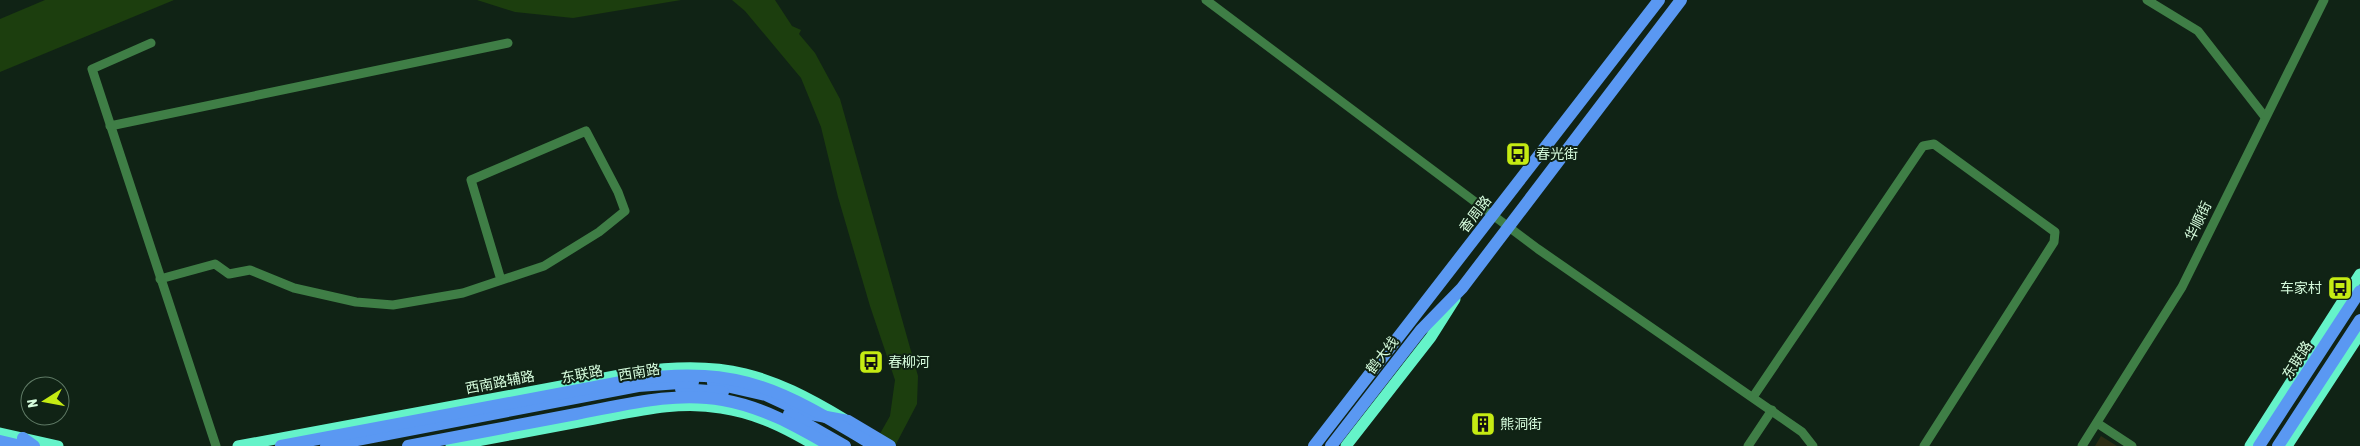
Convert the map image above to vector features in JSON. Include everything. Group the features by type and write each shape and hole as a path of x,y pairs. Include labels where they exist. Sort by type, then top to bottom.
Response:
{"highway":[{"name":"香周路","path":"1314,446 1658,0"},
{"path":"1462,288 1681,0"},
{"name":"鹤大线","path":"1330,446 1421,330 1462,288"},
{"name":"东联路","path":"2259,446 2360,291"},
{"path":"2278,446 2360,320"},
{"name":"东联路","path":"282,446 637,379 683,374 727,377 769,388 809,407 875,446"},
{"name":"西南路","path":"326,446 638,386 683,382 711,383 746,389 766,395 805,413 848,421 890,446"},
{"name":"西南路","path":"366,446 664,390 704,389 744,396 782,410 837,445"},
{"path":"408,446 641,402 684,397 723,400 762,410 837,445"},
{"path":"553,427 585,404"},
{"path":"0,441 26,443"}],"main road":[{"path":"2250,446 2360,274"},
{"path":"1346,446 1431,337 1462,288"},
{"path":"2287,446 2360,334"},
{"name":"西南路辅路","path":"238,446 636,372 683,366 728,369 772,381 812,400 848,421"},
{"path":"451,446 667,406 722,408 760,418 788,430 816,446"},
{"path":"0,433 26,443 58,446"}],"street":[{"path":"1206,0 1492,215 1802,432 1812,446"},
{"path":"2147,0 2198,31 2265,117"},
{"name":"华顺街","path":"2082,446 2182,287 2324,0"},
{"path":"151,43 92,68 216,446"},
{"path":"110,126 508,43"},
{"path":"160,278 215,264 229,274 250,270 294,288 356,302 393,306 463,293 544,266 599,232 625,211 618,192 586,131 471,180 501,280"},
{"path":"1752,397 1923,146 1934,144 2055,232 2054,242 1924,446"},
{"path":"1748,446 1772,410"},
{"path":"837,445 848,421"},
{"path":"2097,423 2132,446"}],"shaded area":[{"path":"45,0 174,0 0,72 0,19"},
{"path":"477,0 681,0 573,18 515,12"},
{"name":"春柳河","path":"732,0 775,0 792,26 801,30 799,34 815,53 840,99 918,376 917,404 895,446 873,446 890,416 895,380 870,306 838,197 821,127 801,78 745,11"},
{"path":"2101,436 2117,446 2095,446"}],"place":[{"name":"春光街","path":"1518,154"},
{"name":"车家村","path":"2340,288"},
{"name":"春柳河","path":"871,362"},
{"name":"熊洞街","path":"1483,424"}]}
